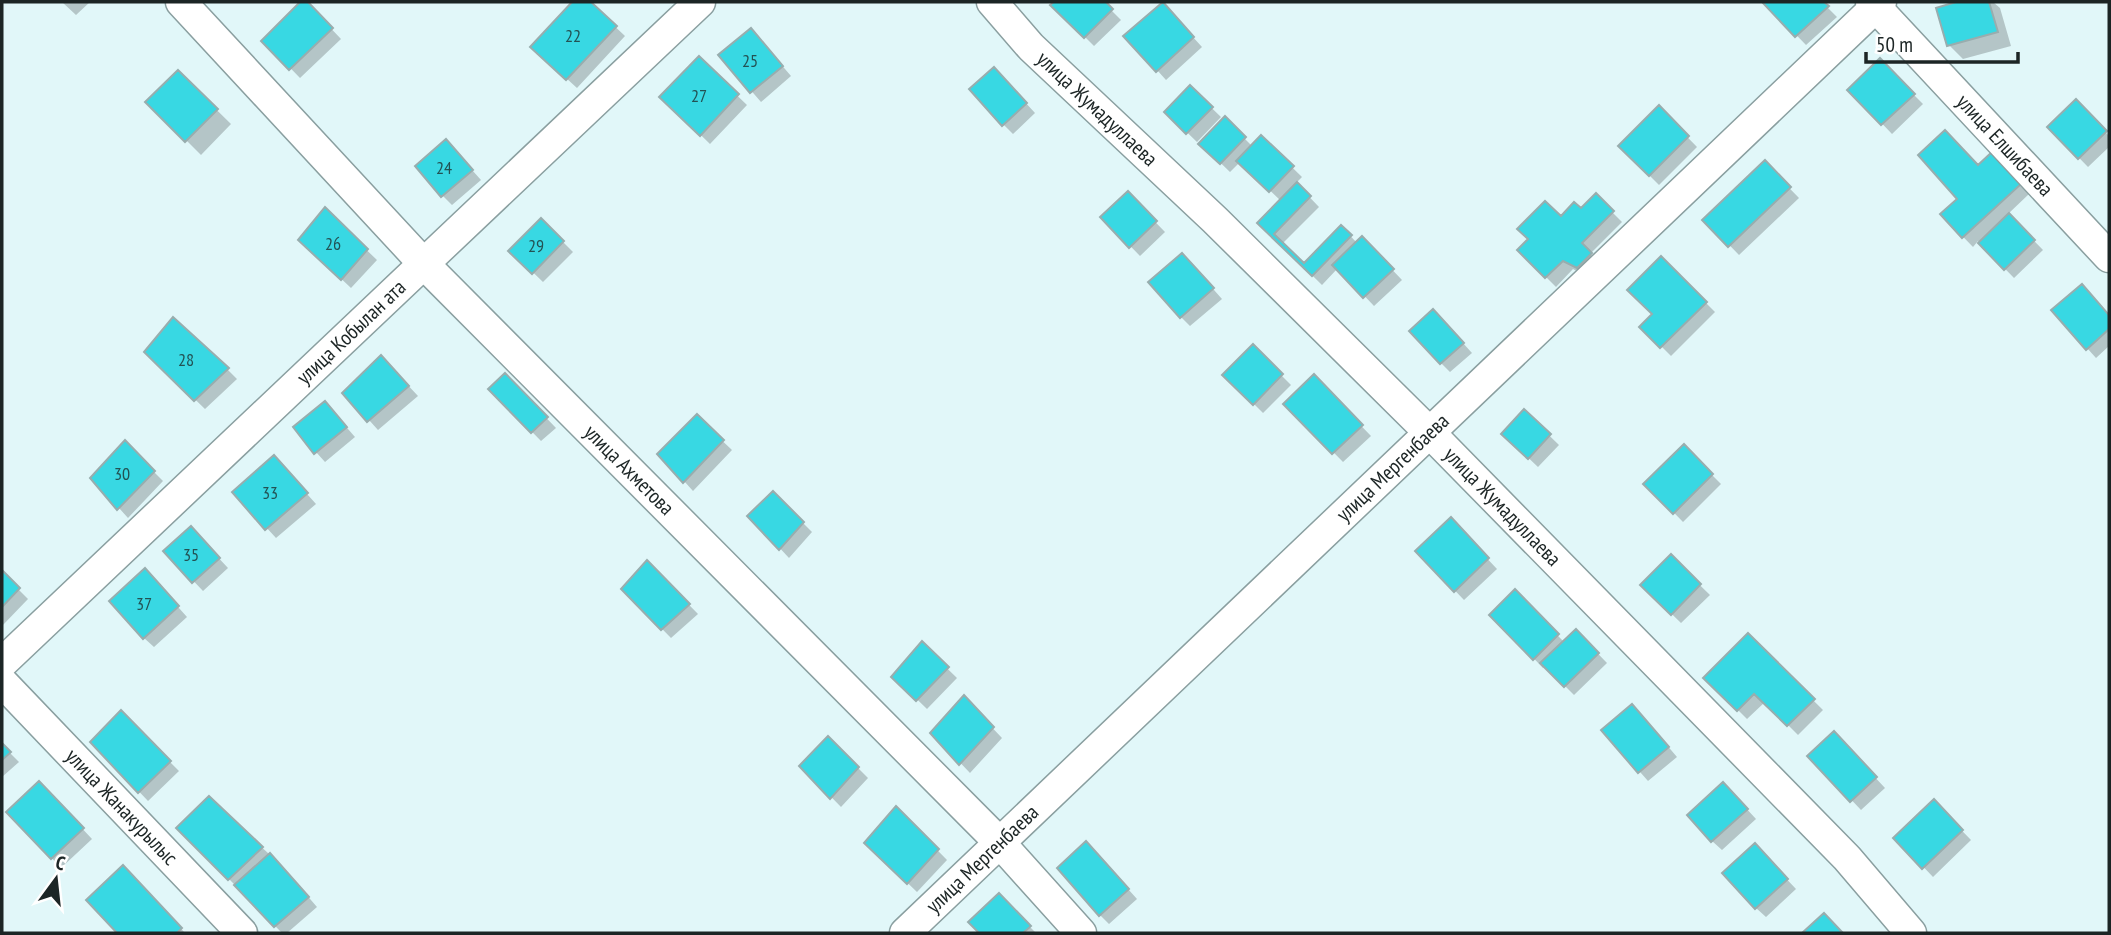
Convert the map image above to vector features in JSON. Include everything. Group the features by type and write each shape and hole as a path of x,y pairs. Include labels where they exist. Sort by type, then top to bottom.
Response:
{"street":[{"name":"улица Ахметова","path":"181,2 423,263 1000,843 1081,933"},
{"name":"улица Кобылан ата","path":"2,663 700,2"},
{"name":"улица Жумадуллаева","path":"992,2 1031,47 1215,220 1430,433 1847,858 1911,933"},
{"name":"улица Мергенбаева","path":"905,933 1876,4"},
{"name":"улица Елшибаева","path":"1876,4 2109,257"},
{"name":"улица Жанакурылыс","path":"2,682 242,933"}],"building":[{"path":"300,2 308,2 333,28 289,70 261,41"},
{"path":"572,2 591,2 617,26 566,80 530,47"},
{"path":"1054,2 1106,2 1113,9 1084,38 1050,5"},
{"path":"1163,2 1194,37 1156,72 1123,36"},
{"path":"1762,2 1824,2 1829,6 1795,37"},
{"path":"1956,2 1989,2 1998,32 1947,46 1936,8"},
{"path":"751,28 783,66 750,93 718,55"},
{"path":"699,56 739,94 700,136 659,97"},
{"path":"1880,58 1915,94 1881,125 1847,90"},
{"path":"994,67 1027,103 1002,126 969,89"},
{"path":"178,70 218,109 185,142 145,102"},
{"path":"1190,85 1213,107 1186,134 1164,112"},
{"path":"2076,99 2107,131 2078,159 2047,127"},
{"path":"1659,105 1689,136 1649,176 1618,146"},
{"path":"1225,116 1246,137 1220,164 1198,144"},
{"path":"1945,130 1978,165 1992,152 2021,184 1962,238 1940,214 1957,199 1918,155"},
{"path":"1261,135 1294,166 1269,192 1236,161"},
{"path":"446,139 473,170 441,197 415,166"},
{"path":"1765,160 1791,187 1728,247 1702,220"},
{"path":"1297,182 1311,196 1274,234 1304,263 1341,225 1352,235 1312,276 1257,223"},
{"path":"1128,191 1157,221 1129,248 1100,217"},
{"path":"1596,193 1614,211 1582,243 1592,253 1577,268 1563,261 1545,278 1517,250 1528,239 1517,229 1545,201 1561,216 1574,202 1581,208"},
{"path":"325,207 368,249 341,280 298,240"},
{"path":"2009,213 2035,240 2004,270 1978,243"},
{"path":"541,218 564,241 532,274 508,251"},
{"path":"1362,236 1394,269 1363,298 1332,265"},
{"path":"1182,253 1214,288 1180,318 1148,282"},
{"path":"1661,256 1707,302 1660,348 1639,327 1652,314 1627,290"},
{"path":"2082,284 2109,315 2109,329 2086,350 2051,310"},
{"path":"1433,309 1464,343 1440,364 1409,331"},
{"path":"173,317 229,368 194,401 144,352"},
{"path":"1253,344 1283,374 1253,405 1222,375"},
{"path":"381,355 409,386 367,422 342,393"},
{"path":"505,373 548,417 531,433 488,389"},
{"path":"1314,374 1363,425 1332,454 1283,404"},
{"path":"325,401 347,427 314,454 293,427"},
{"path":"1524,409 1551,434 1528,459 1501,434"},
{"path":"697,414 724,440 683,483 657,454"},
{"path":"125,440 155,471 117,510 90,478"},
{"path":"1684,444 1713,474 1673,514 1643,484"},
{"path":"274,455 308,493 265,530 232,492"},
{"path":"773,491 804,522 779,550 747,516"},
{"path":"1451,517 1489,558 1454,592 1415,551"},
{"path":"191,526 220,558 192,583 163,551"},
{"path":"1671,554 1701,584 1671,615 1640,585"},
{"path":"647,560 690,604 661,630 621,589"},
{"path":"145,568 179,606 143,639 109,601"},
{"path":"2,570 20,588 2,607"},
{"path":"1515,589 1559,634 1533,660 1489,615"},
{"path":"1576,629 1599,653 1564,687 1540,663"},
{"path":"1748,633 1815,699 1787,726 1754,694 1737,711 1703,678"},
{"path":"922,641 949,667 916,701 891,677"},
{"path":"964,695 994,727 959,765 930,733"},
{"path":"1632,704 1669,747 1638,773 1601,730"},
{"path":"121,710 171,761 138,793 90,742"},
{"path":"1834,731 1877,777 1850,802 1807,756"},
{"path":"828,736 859,767 830,799 799,766"},
{"path":"2,743 11,752 2,760"},
{"path":"39,781 84,828 51,859 6,812"},
{"path":"1723,782 1748,809 1711,842 1687,815"},
{"path":"209,796 263,847 228,880 176,828"},
{"path":"1934,799 1963,830 1922,869 1893,838"},
{"path":"896,806 939,849 907,884 864,843"},
{"path":"1086,841 1129,889 1099,916 1057,868"},
{"path":"1755,843 1788,879 1755,909 1722,873"},
{"path":"270,853 309,897 274,927 234,885"},
{"path":"123,865 182,928 177,933 117,933 86,900"},
{"path":"999,893 1031,926 1023,933 979,933 968,922"},
{"path":"1824,913 1843,933 1802,933"}]}
